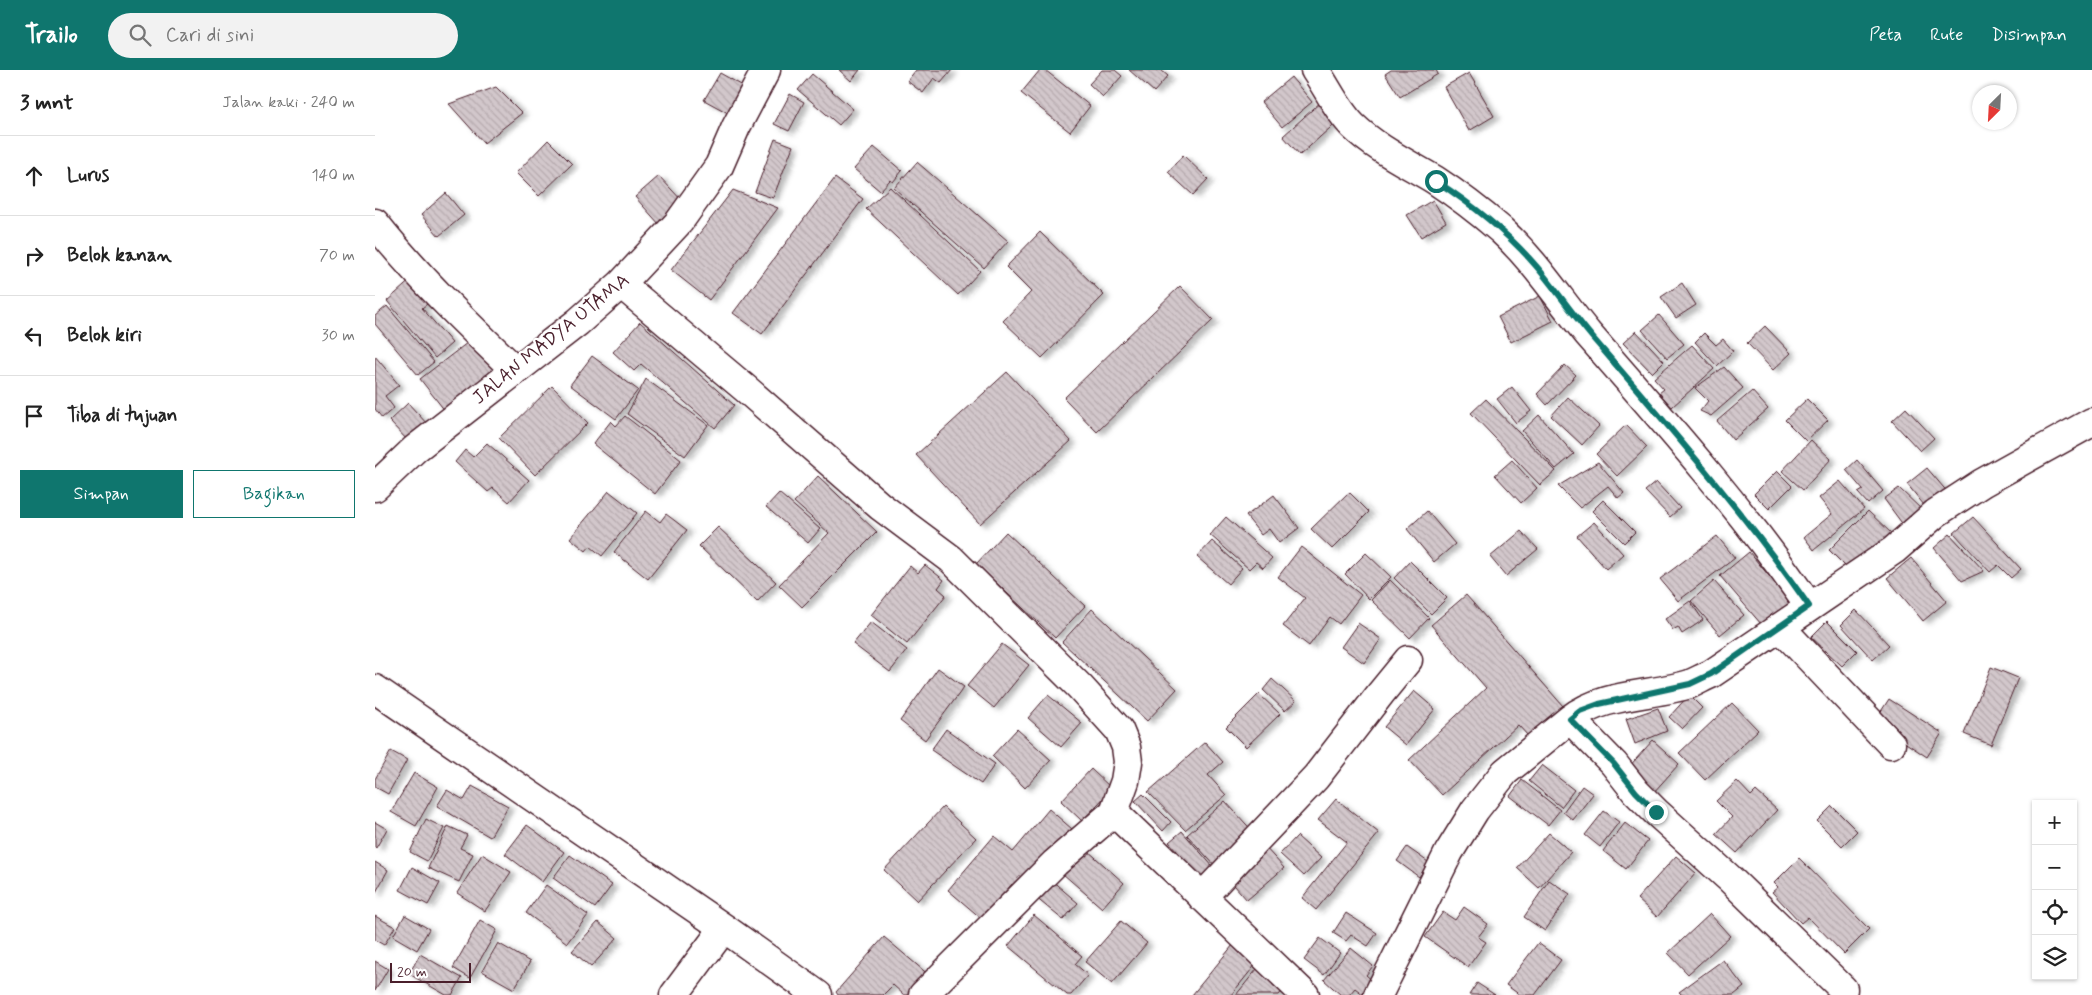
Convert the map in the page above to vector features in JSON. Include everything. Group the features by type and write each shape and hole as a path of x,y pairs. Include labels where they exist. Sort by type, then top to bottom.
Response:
{"street":[{"name":"JALAN MADYA UTAMA","path":"375,487 415,449 578,322 621,284 679,222 719,166 736,126 766,70"},
{"path":"1315,70 1337,106 1352,125 1373,143 1462,198 1501,231 1536,266 1573,316 1773,553 1809,606"},
{"path":"375,223 453,309 515,370"},
{"path":"621,284 746,389 880,506 951,559 1080,687 1119,730 1126,747 1128,762 1125,781 1114,812 1055,864 923,995"},
{"path":"1379,995 1449,852 1475,810 1505,772 1570,719 1580,711 1599,704 1690,684 1711,674 1894,550 1936,513 1982,483 2092,422"},
{"path":"1780,627 1891,744"},
{"path":"1202,897 1317,777 1408,660"},
{"path":"375,689 723,928 817,995"},
{"path":"1570,719 1614,764 1636,792 1656,812 1729,878 1843,989"},
{"path":"1114,812 1305,995"},
{"path":"674,995 723,928"}],"building":[{"path":"839,70 860,70 851,81"},
{"path":"916,70 952,70 941,83 934,78 923,93 907,81"},
{"path":"1040,70 1045,70 1090,106 1070,132 1021,93"},
{"path":"1102,70 1115,70 1122,76 1103,97 1089,84"},
{"path":"1129,70 1161,70 1168,76 1154,92"},
{"path":"1391,70 1436,70 1438,74 1400,97 1385,74"},
{"path":"720,73 743,86 728,113 704,100"},
{"path":"1469,73 1494,116 1469,131 1444,87"},
{"path":"812,74 853,109 839,125 798,90"},
{"path":"1291,77 1312,102 1282,127 1261,102"},
{"path":"496,87 522,113 484,143 449,104"},
{"path":"790,94 804,102 789,131 774,124"},
{"path":"1323,100 1340,119 1300,155 1283,136"},
{"path":"775,139 793,146 773,198 755,192"},
{"path":"548,140 572,164 539,196 516,173"},
{"path":"874,147 902,171 893,182 890,180 880,191 854,169"},
{"path":"1183,155 1208,179 1193,195 1168,172"},
{"path":"917,162 1008,241 984,268 894,188"},
{"path":"659,176 684,203 660,225 635,197"},
{"path":"835,178 863,199 762,334 733,313"},
{"path":"890,187 980,271 958,295 866,209"},
{"path":"733,190 778,208 709,300 671,270"},
{"path":"446,193 464,215 439,236 421,215"},
{"path":"1433,200 1446,222 1421,237 1407,215"},
{"path":"1040,232 1104,295 1042,358 1003,321 1031,292 1006,267"},
{"path":"413,278 432,300 422,308 452,343 435,358 387,301"},
{"path":"1682,283 1696,305 1676,318 1661,297"},
{"path":"1180,286 1213,320 1097,432 1064,398"},
{"path":"1540,296 1553,321 1511,342 1498,317"},
{"path":"387,306 434,362 418,375 375,324 375,316"},
{"path":"1659,315 1684,344 1667,358 1642,330"},
{"path":"640,322 734,405 715,428 641,364 634,371 613,352"},
{"path":"1765,326 1791,353 1773,370 1747,343"},
{"path":"1636,331 1664,361 1652,373 1623,343"},
{"path":"1704,333 1716,345 1723,339 1733,351 1717,366 1695,342"},
{"path":"476,336 507,372 449,416 420,379"},
{"path":"1692,345 1714,369 1672,407 1659,393 1664,389 1654,378"},
{"path":"375,356 399,385 385,396 394,408 382,418 375,409"},
{"path":"592,356 638,390 616,419 570,385"},
{"path":"1565,365 1576,375 1547,405 1537,394"},
{"path":"1724,367 1743,388 1711,416 1700,411 1708,401 1695,388"},
{"path":"1007,372 1071,441 980,524 916,455"},
{"path":"646,379 708,425 685,456 627,414"},
{"path":"552,386 588,423 535,475 499,438"},
{"path":"1512,387 1531,411 1516,423 1497,399"},
{"path":"1752,391 1768,409 1733,440 1717,421"},
{"path":"1568,397 1599,426 1582,445 1551,416"},
{"path":"1486,399 1556,471 1540,485 1471,413"},
{"path":"1807,399 1828,420 1806,441 1785,420"},
{"path":"408,403 428,425 410,443 389,421"},
{"path":"1906,408 1934,438 1920,451 1892,421"},
{"path":"1539,415 1574,454 1556,469 1522,431"},
{"path":"625,416 681,460 655,494 593,444 611,421 616,426"},
{"path":"1626,425 1647,447 1617,476 1596,454"},
{"path":"1811,440 1831,459 1803,490 1782,471"},
{"path":"487,443 529,480 509,502 493,488 488,492 455,462 465,450 473,457"},
{"path":"1512,460 1537,488 1521,503 1495,475"},
{"path":"1857,460 1883,491 1868,504 1858,493 1863,490 1846,470"},
{"path":"1598,462 1624,493 1618,498 1608,486 1580,508 1558,486"},
{"path":"1927,468 1949,494 1928,510 1907,484"},
{"path":"1777,471 1792,486 1769,509 1754,494"},
{"path":"818,476 877,532 802,607 779,585 829,533 794,502"},
{"path":"1840,481 1864,509 1814,550 1804,537 1832,514 1819,498"},
{"path":"1656,482 1680,508 1670,517 1645,491"},
{"path":"1899,488 1923,511 1904,526 1884,499"},
{"path":"609,491 637,513 602,556 590,546 586,551 570,538"},
{"path":"1349,492 1369,512 1332,549 1311,529"},
{"path":"779,493 820,529 808,543 766,507"},
{"path":"1274,495 1299,528 1279,543 1269,529 1261,535 1246,516"},
{"path":"1603,500 1635,532 1624,543 1592,511"},
{"path":"646,511 660,522 666,514 687,530 648,579 614,552"},
{"path":"1427,511 1455,544 1434,562 1407,529"},
{"path":"1868,511 1892,534 1852,573 1829,550"},
{"path":"1226,517 1272,558 1263,568 1256,562 1249,569 1210,535"},
{"path":"1973,517 2021,569 2011,578 1998,565 1990,572 1954,533"},
{"path":"1594,522 1623,554 1606,569 1577,536"},
{"path":"718,527 776,582 757,602 699,546"},
{"path":"1521,531 1538,549 1506,576 1490,557"},
{"path":"1006,532 1085,606 1055,638 976,564"},
{"path":"1950,534 1984,571 1962,581 1934,548"},
{"path":"1717,536 1735,558 1678,601 1660,579"},
{"path":"1212,541 1242,568 1228,584 1197,557"},
{"path":"1301,547 1361,595 1339,624 1330,617 1309,646 1283,626 1305,598 1278,577"},
{"path":"1749,552 1795,607 1767,631 1720,576"},
{"path":"1366,553 1391,577 1369,599 1345,574"},
{"path":"1911,558 1947,601 1923,621 1887,578"},
{"path":"1410,561 1447,598 1431,614 1394,578"},
{"path":"925,565 944,580 938,588 946,595 907,644 871,615 910,566 918,573"},
{"path":"1390,580 1429,618 1410,638 1371,600"},
{"path":"1714,581 1744,615 1720,635 1691,601"},
{"path":"1466,595 1563,706 1528,736 1518,725 1442,795 1409,760 1486,688 1431,625"},
{"path":"1690,601 1703,620 1682,634 1678,627 1673,630 1665,619"},
{"path":"1092,609 1177,689 1147,721 1062,642"},
{"path":"1856,610 1889,645 1873,660 1841,625"},
{"path":"1827,621 1857,651 1842,666 1811,637"},
{"path":"871,622 907,650 890,672 853,644"},
{"path":"1358,623 1381,639 1364,663 1341,647"},
{"path":"1002,644 1029,665 994,708 967,686"},
{"path":"1991,667 2018,678 1991,745 1964,734"},
{"path":"938,668 964,687 925,740 900,721"},
{"path":"1272,679 1296,701 1285,711 1263,690"},
{"path":"1414,691 1435,709 1406,745 1384,727"},
{"path":"1259,694 1280,714 1246,747 1226,727"},
{"path":"1048,695 1082,723 1061,747 1028,718"},
{"path":"1689,695 1702,708 1682,729 1669,717"},
{"path":"1889,699 1942,733 1927,757 1874,722"},
{"path":"1732,703 1758,730 1705,780 1679,753"},
{"path":"1658,708 1667,731 1635,744 1626,719"},
{"path":"946,729 995,764 981,784 931,750"},
{"path":"1017,729 1051,760 1025,788 992,756"},
{"path":"1653,740 1679,764 1653,793 1627,769"},
{"path":"1205,742 1223,762 1208,775 1226,795 1185,830 1148,792"},
{"path":"391,751 407,760 388,794 375,787 375,779"},
{"path":"1542,765 1574,790 1561,807 1529,781"},
{"path":"1091,769 1112,789 1082,821 1061,801"},
{"path":"414,773 438,787 416,826 391,812"},
{"path":"1522,780 1560,810 1548,825 1510,796"},
{"path":"1737,781 1751,796 1756,791 1777,810 1737,853 1716,834 1732,817 1716,801"},
{"path":"472,786 508,806 490,837 437,806 447,790 464,800"},
{"path":"1582,786 1593,794 1573,820 1563,812"},
{"path":"1143,794 1171,822 1163,831 1135,801"},
{"path":"1336,799 1379,833 1316,910 1302,898 1347,842 1318,820"},
{"path":"1225,801 1256,835 1218,869 1187,835"},
{"path":"1832,806 1857,831 1842,846 1817,821"},
{"path":"943,807 976,838 917,901 884,870"},
{"path":"1049,809 1072,829 1019,891 1012,884 982,919 948,890 994,836 1013,852"},
{"path":"1604,811 1619,822 1600,847 1585,835"},
{"path":"426,819 444,828 427,861 410,852"},
{"path":"375,822 387,829 376,848 375,847"},
{"path":"1625,823 1648,841 1626,869 1603,851"},
{"path":"527,825 564,852 542,882 505,854"},
{"path":"448,826 467,835 460,848 473,854 459,882 428,868"},
{"path":"1182,831 1214,868 1202,879 1169,842"},
{"path":"1549,833 1571,852 1539,888 1517,868"},
{"path":"1297,836 1321,858 1304,876 1280,854"},
{"path":"1265,847 1284,868 1247,900 1228,878"},
{"path":"1407,847 1435,867 1430,874 1424,870 1419,877 1397,861"},
{"path":"1086,849 1124,883 1102,908 1063,874"},
{"path":"482,854 511,872 485,911 457,893"},
{"path":"570,855 612,885 595,908 553,878"},
{"path":"1676,856 1696,873 1657,917 1637,899"},
{"path":"1799,858 1869,929 1844,954 1808,917 1801,923 1772,892 1778,887 1774,883"},
{"path":"375,862 388,870 375,894"},
{"path":"412,867 440,883 428,905 400,890"},
{"path":"1050,879 1078,903 1063,920 1035,897"},
{"path":"1549,880 1570,894 1545,931 1524,917"},
{"path":"546,885 588,915 567,943 526,913"},
{"path":"1464,907 1488,924 1478,937 1486,942 1468,967 1425,937 1443,912 1455,920"},
{"path":"1346,913 1377,933 1368,946 1351,935 1346,941 1333,933"},
{"path":"1710,914 1730,936 1688,974 1668,953"},
{"path":"405,915 429,929 417,950 393,936"},
{"path":"1034,915 1082,956 1075,964 1088,975 1071,995 1067,995 1008,946"},
{"path":"375,916 395,927 384,945 375,940"},
{"path":"480,920 497,930 470,978 453,968"},
{"path":"1121,921 1147,943 1112,984 1085,962"},
{"path":"598,922 617,938 591,967 572,951"},
{"path":"884,937 930,976 914,995 904,995 893,985 883,995 838,995 836,992"},
{"path":"1320,938 1340,953 1324,975 1304,960"},
{"path":"498,943 530,962 514,989 482,971"},
{"path":"1538,943 1561,960 1535,995 1520,995 1506,985"},
{"path":"1233,945 1256,964 1231,995 1192,995"},
{"path":"1351,948 1373,966 1366,975 1375,983 1364,995 1355,988 1349,995 1341,995 1324,980"},
{"path":"420,954 462,978 452,995 446,995 409,974"},
{"path":"1723,960 1744,987 1734,995 1682,995 1679,992"},
{"path":"375,961 388,969 375,991"},
{"path":"1257,969 1283,990 1279,995 1236,995"},
{"path":"1477,983 1495,995 1469,995"}],"route":[{"path":"1436,181 1462,198 1501,231 1536,266 1573,316 1661,417 1773,553 1809,606 1711,674 1690,684 1599,704 1580,711 1570,719 1614,764 1636,792 1656,812"}]}
